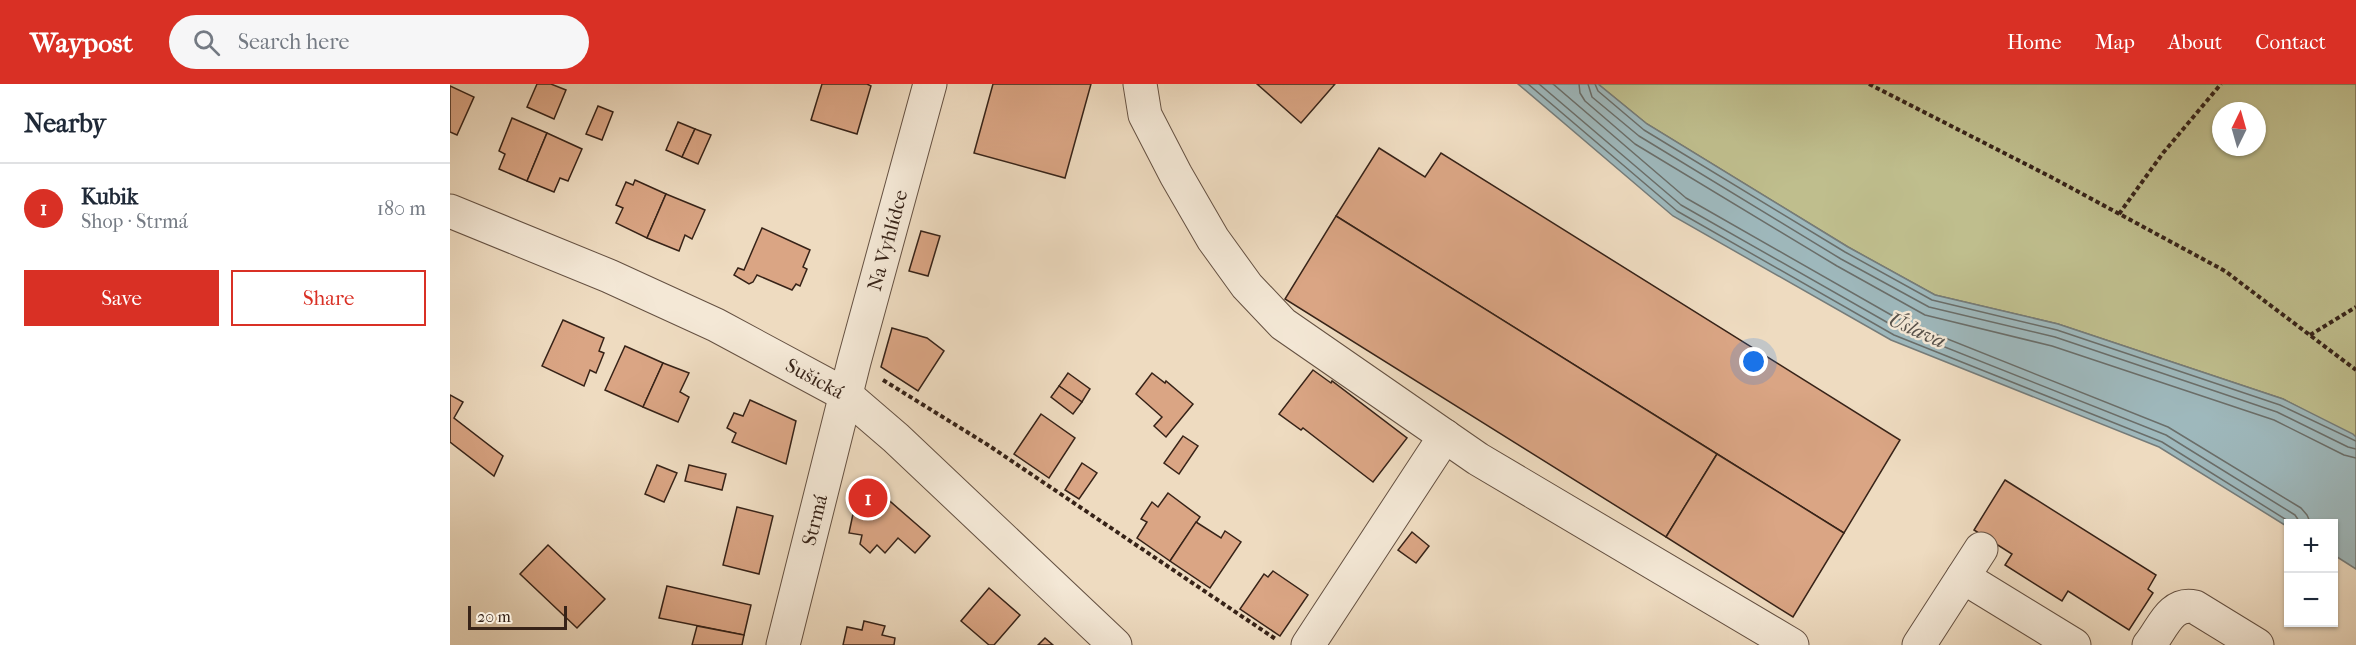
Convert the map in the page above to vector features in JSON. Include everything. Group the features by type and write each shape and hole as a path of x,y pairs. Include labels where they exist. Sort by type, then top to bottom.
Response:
{"street":[{"name":"Na Vyhlídce","path":"846,395 930,84"},
{"path":"1140,84 1145,115 1213,239 1247,286 1283,324 1478,459 1792,645"},
{"name":"Sušická","path":"450,211 609,276 717,325 846,395 896,438 1115,645"},
{"name":"Strmá","path":"783,645 846,395"},
{"path":"1308,645 1445,436"},
{"path":"1919,645 1981,549"},
{"path":"1964,577 2074,645"},
{"path":"2149,645 2172,613 2178,608 2189,606 2257,645"}],"path":[{"path":"1869,84 2225,271 2356,370"},
{"path":"2119,214 2163,153 2221,84"},
{"path":"2310,335 2356,307"},
{"path":"854,362 988,445 1284,645"}],"shaded area":[{"path":"1598,84 2356,84 2356,437 2283,399 2058,324 1935,295 1848,247 1647,124"}],"water":[{"name":"Úslava","path":"1518,84 1598,84 1647,124 1848,247 1935,295 2058,324 2283,399 2353,434 2356,437 2356,569 2338,558 2338,519 2284,519 2284,525 2159,447 1891,340 1673,216"}],"building":[{"path":"537,84 551,84 566,90 554,119 527,107"},
{"path":"822,84 867,84 871,86 857,134 811,120"},
{"path":"993,84 1091,84 1065,178 974,153"},
{"path":"1257,84 1335,84 1301,123"},
{"path":"450,86 474,97 457,135 450,132"},
{"path":"598,106 613,112 602,140 586,134"},
{"path":"512,118 547,133 527,181 499,169 505,154 499,151"},
{"path":"678,122 695,129 682,157 666,150"},
{"path":"695,129 711,135 698,164 682,157"},
{"path":"547,133 582,149 568,181 560,178 554,192 527,181"},
{"path":"1379,148 1425,177 1441,153 1900,440 1844,533 1336,216"},
{"path":"635,180 666,194 647,238 616,223 623,208 616,205 626,182 633,185"},
{"path":"666,194 705,210 692,239 685,235 679,251 647,238"},
{"path":"1336,216 1717,454 1666,537 1285,299"},
{"path":"762,228 810,250 803,267 807,269 800,286 796,284 792,290 757,275 749,284 734,275 738,268 744,270"},
{"path":"921,231 940,236 928,276 909,271"},
{"path":"563,320 604,338 599,351 604,353 596,373 590,370 584,386 542,366"},
{"path":"892,328 927,338 944,351 918,391 881,367"},
{"path":"625,346 663,363 643,407 605,390"},
{"path":"663,363 689,373 680,392 689,397 678,422 643,407"},
{"path":"1313,370 1331,383 1332,381 1407,438 1373,482 1303,428 1301,430 1279,414"},
{"path":"1068,373 1090,389 1082,402 1059,386"},
{"path":"1152,373 1165,383 1166,381 1193,404 1166,437 1154,426 1162,417 1136,394"},
{"path":"1059,386 1082,402 1073,414 1051,397"},
{"path":"450,395 463,402 454,418 503,456 494,476 450,442"},
{"path":"750,400 796,421 786,464 732,442 736,433 727,428 734,413 743,416"},
{"path":"1041,414 1075,438 1049,478 1014,454"},
{"path":"1183,436 1198,446 1179,474 1164,463"},
{"path":"1717,454 1844,533 1793,617 1666,537"},
{"path":"1082,463 1097,473 1079,499 1065,490"},
{"path":"657,465 677,473 664,502 645,494"},
{"path":"689,465 726,474 722,490 685,481"},
{"path":"2005,480 2156,575 2148,589 2153,593 2129,630 2068,591 2062,601 2005,565 2012,554 1974,530"},
{"path":"870,487 877,490 930,536 915,553 898,538 885,553 877,545 870,553 860,544 862,535 849,533 857,495 861,490"},
{"path":"1168,493 1200,517 1170,561 1137,538 1147,522 1141,519 1152,502 1158,507"},
{"path":"737,507 773,516 759,574 723,565"},
{"path":"1196,522 1221,538 1225,531 1241,542 1210,588 1170,561"},
{"path":"1412,532 1429,546 1416,563 1398,550"},
{"path":"548,545 605,599 577,628 520,574"},
{"path":"1273,571 1308,595 1280,636 1240,609 1264,574 1268,577"},
{"path":"667,586 751,605 744,635 659,618"},
{"path":"989,588 1020,615 994,645 989,645 961,621"},
{"path":"864,621 885,626 882,635 895,638 894,645 843,645 847,627 862,630"},
{"path":"697,626 744,635 742,645 692,645"},
{"path":"1045,638 1053,645 1038,645"}],"place":[{"name":"Kubik","path":"868,498"}]}
